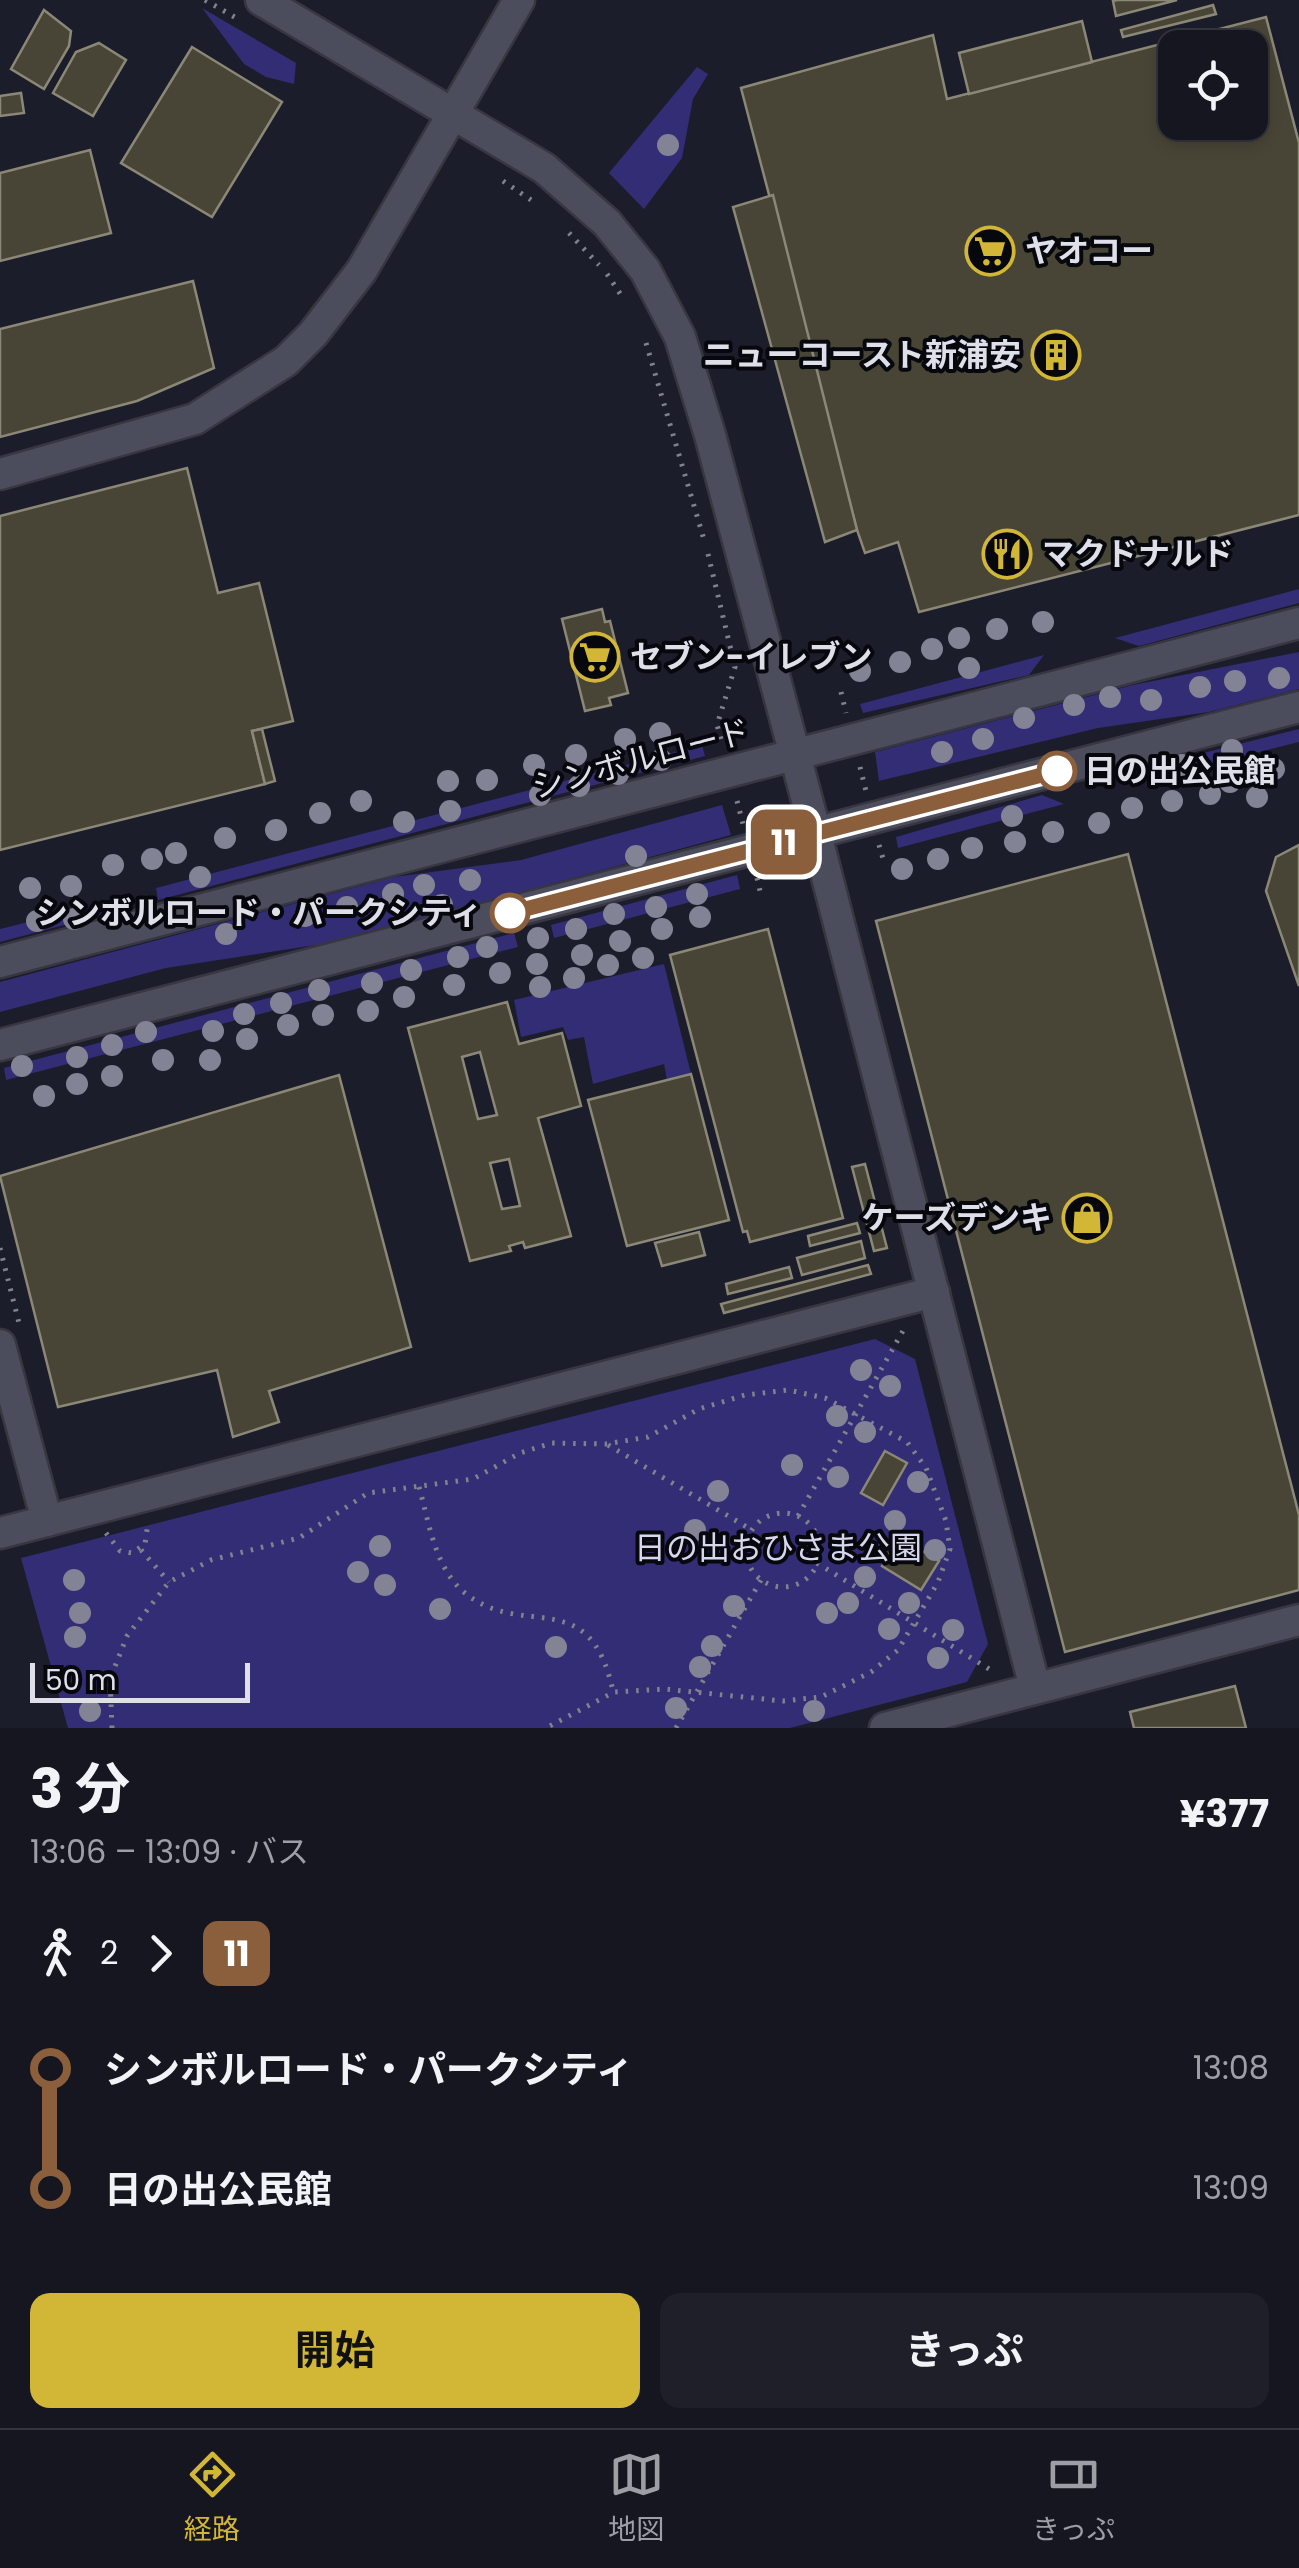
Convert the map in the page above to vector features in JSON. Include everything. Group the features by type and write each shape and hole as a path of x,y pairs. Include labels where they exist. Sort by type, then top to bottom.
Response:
{"street":[{"path":"0,474 195,419 286,361 313,334 362,270 519,0"},
{"path":"250,10 452,112 544,168 608,224 644,270 680,337 816,834 1032,1676"},
{"name":"シンボルロード","path":"0,962 1299,623"},
{"path":"0,1045 1299,707"},
{"path":"0,1533 934,1292"},
{"path":"0,1344 47,1521"},
{"path":"885,1728 1032,1676 1299,1620"}],"path":[{"path":"205,0 250,10"},
{"path":"498,178 537,205"},
{"path":"559,222 606,273 627,304"},
{"path":"642,334 696,513 735,666 717,725 761,894"},
{"path":"841,692 884,862"},
{"path":"798,1516 905,1333 896,1302"},
{"path":"112,1728 110,1679 126,1636 169,1582 211,1560 299,1538 368,1493 473,1480 520,1452 552,1443 606,1444 648,1437 699,1409 788,1390 825,1398 907,1442 926,1468 946,1520 950,1549 938,1582 898,1650 871,1672 821,1696 784,1701 696,1692 614,1692 546,1728"},
{"path":"606,1444 752,1530"},
{"path":"419,1487 436,1549 464,1592 488,1606 561,1620 583,1630 600,1649 614,1692"},
{"path":"772,1515 798,1516 815,1532 817,1563 812,1573 794,1584 770,1585 761,1580 746,1554 752,1530 772,1515"},
{"path":"140,1549 148,1538 148,1520"},
{"path":"106,1531 120,1550 140,1549"},
{"path":"140,1549 169,1582"},
{"path":"817,1563 990,1670 1032,1676"},
{"path":"676,1728 761,1580"}],"green space":[{"path":"202,8 296,63 294,84 266,77 244,64"},
{"path":"697,67 708,74 693,99 682,158 644,209 609,173"},
{"path":"1299,589 1299,603 1139,646 1115,638"},
{"path":"1299,652 1299,689 1209,712 1098,728 879,781 875,752 1133,685"},
{"path":"1044,655 1029,675 863,713 860,704"},
{"path":"1299,729 1299,742 1131,784 1152,766"},
{"path":"702,745 705,756 158,900 156,888"},
{"path":"1042,795 1064,804 898,848 896,837"},
{"path":"722,805 731,835 342,941 166,968 0,1012 0,982 394,877 521,860"},
{"path":"737,875 740,889 554,938 551,925"},
{"path":"126,898 128,908 0,942 0,929"},
{"path":"514,933 518,947 6,1080 4,1068"},
{"path":"664,964 691,1074 667,1080 664,1064 593,1084 584,1037 568,1040 563,1027 521,1037 514,1000"},
{"name":"日の出おひさま公園","path":"875,1339 915,1359 988,1644 967,1682 790,1728 68,1728 21,1558"}],"building":[{"path":"1177,0 1116,16 1113,1"},
{"path":"1213,5 1216,14 1123,37 1121,30"},
{"path":"44,10 71,31 69,46 44,89 11,69"},
{"name":"ニューコースト新浦安","path":"1266,17 1299,143 1299,515 919,612 898,542 865,553 741,88 933,35 947,99 1158,45 1158,140 1268,140 1268,30 1215,30"},
{"path":"1082,21 1092,62 969,94 959,53"},
{"path":"99,43 126,60 93,116 53,93 76,52"},
{"path":"192,47 282,102 212,217 121,163"},
{"path":"21,93 24,113 0,116 0,96"},
{"path":"90,150 111,233 0,261 0,173"},
{"path":"773,195 857,530 825,542 733,207"},
{"path":"193,281 214,368 137,401 0,437 0,329"},
{"path":"187,468 218,593 259,583 293,721 252,731 265,784 0,850 0,516"},
{"name":"セブン-イレブン","path":"602,609 605,622 610,621 628,693 609,698 611,705 585,711 562,619"},
{"path":"262,729 275,781 265,784 252,731"},
{"path":"1299,845 1299,986 1266,891 1276,857"},
{"name":"ケーズデンキ","path":"1128,854 1299,1515 1299,1590 1065,1652 876,921"},
{"path":"768,929 843,1218 750,1242 747,1231 743,1232 670,955"},
{"path":"507,1002 519,1044 562,1033 581,1106 538,1118 571,1236 525,1248 523,1242 509,1246 511,1251 470,1261 408,1028","holes":["480,1052 497,1115 478,1119 462,1057","509,1159 520,1206 502,1209 490,1163"]},
{"path":"691,1074 729,1220 627,1246 588,1100"},
{"path":"339,1075 411,1347 269,1391 279,1422 233,1437 217,1370 58,1407 0,1176"},
{"path":"865,1164 887,1248 874,1251 852,1167"},
{"path":"857,1223 860,1233 810,1246 808,1236"},
{"path":"699,1232 705,1255 662,1266 655,1243"},
{"path":"861,1241 865,1258 802,1275 797,1258"},
{"path":"868,1265 871,1274 724,1313 721,1304"},
{"path":"789,1267 792,1278 728,1294 726,1284"},
{"path":"885,1451 907,1463 883,1505 861,1493"},
{"path":"899,1537 939,1561 921,1590 882,1566"},
{"path":"1235,1686 1246,1728 1134,1728 1130,1712"}],"bus line":[{"name":"11","path":"510,913 1057,771"}],"place":[{"name":"ヤオコー","path":"990,251"},
{"name":"ニューコースト新浦安","path":"1056,355"},
{"name":"マクドナルド","path":"1007,554"},
{"name":"セブン-イレブン","path":"595,657"},
{"name":"日の出公民館","path":"1057,771"},
{"name":"シンボルロード・パークシティ","path":"510,913"},
{"name":"ケーズデンキ","path":"1087,1218"}]}
